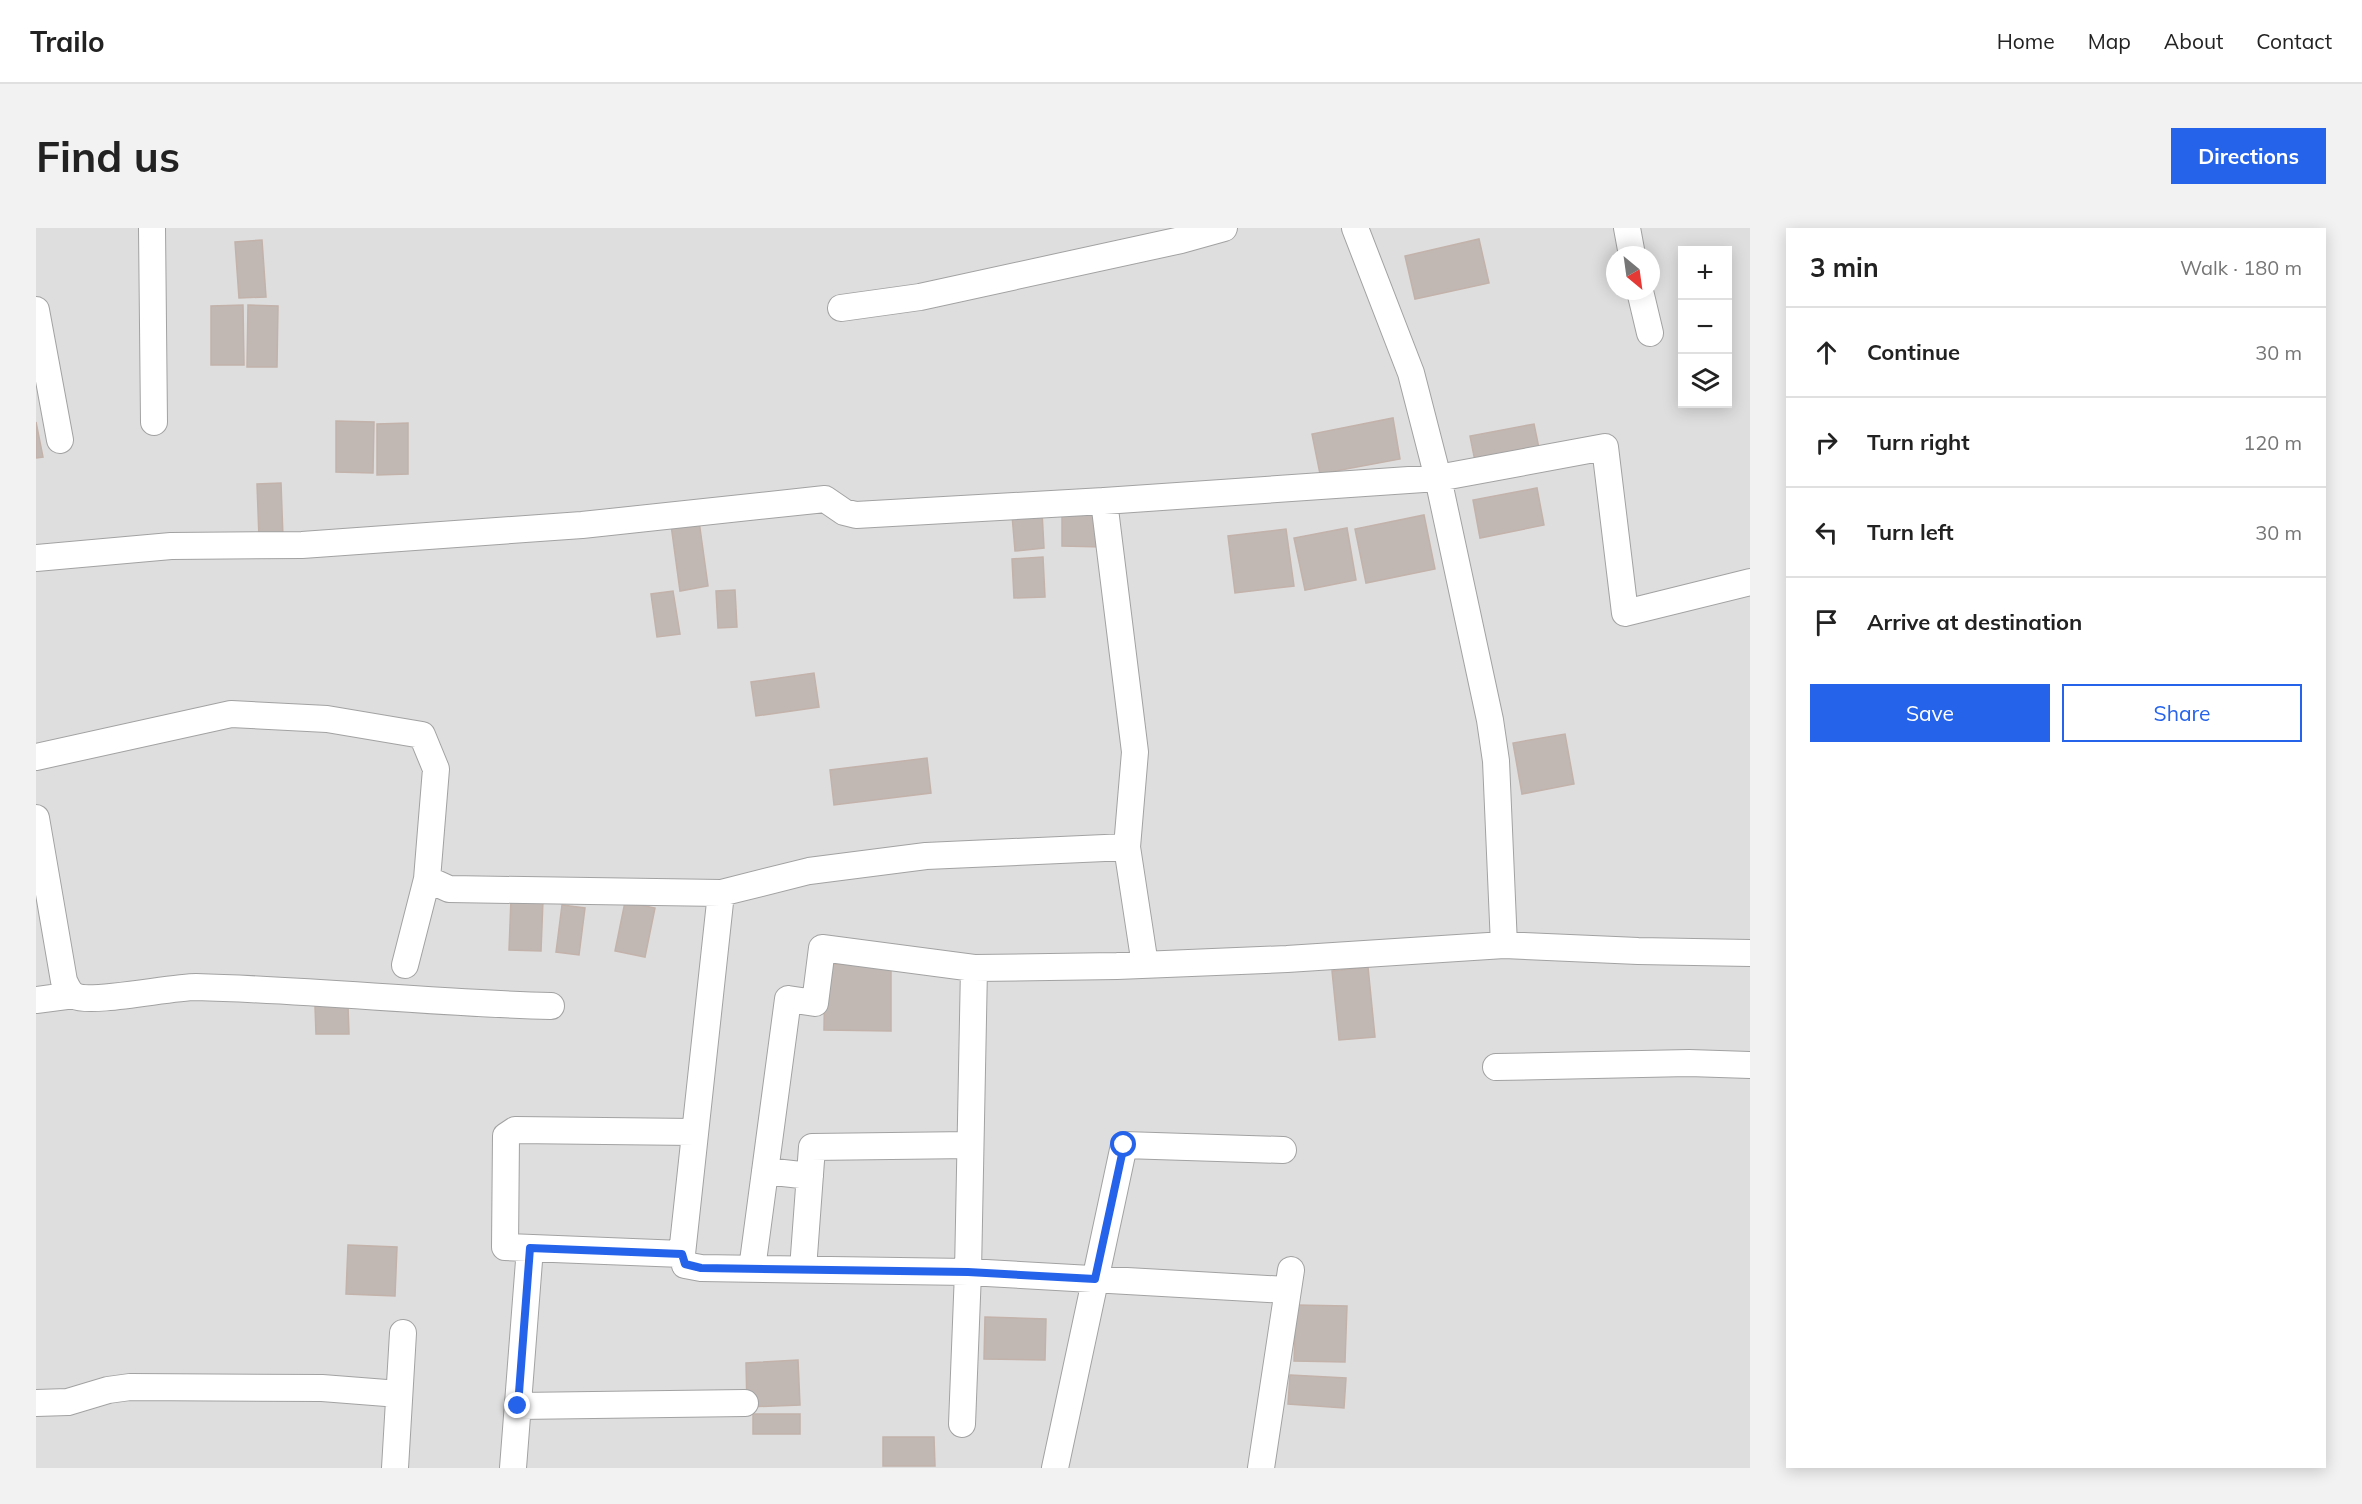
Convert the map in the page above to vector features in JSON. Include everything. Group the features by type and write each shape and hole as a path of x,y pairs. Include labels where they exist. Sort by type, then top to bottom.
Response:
{"street":[{"path":"152,228 154,422"},
{"path":"841,308 920,297 1034,273 1224,228"},
{"path":"1355,228 1411,373 1438,478 1490,720 1496,761 1504,945"},
{"path":"1627,228 1630,246"},
{"path":"1642,300 1650,333"},
{"path":"36,310 60,440"},
{"path":"36,558 171,546 302,545 582,525 825,499 844,512 856,515 1438,478 1605,447 1625,613 1750,582"},
{"path":"1104,501 1135,752 1127,847 1145,965"},
{"path":"36,757 231,714 327,719 422,735 436,769 427,879 405,965"},
{"path":"36,818 64,981 74,995"},
{"path":"427,879 449,889 721,893 809,872 926,856 1127,847"},
{"path":"721,893 682,1261 690,1267 752,1269 968,1272 1095,1279 1289,1280 1261,1468"},
{"path":"752,1269 788,999 815,1003 822,948 974,968 1145,965 1399,953 1504,945 1638,951 1750,952"},
{"path":"962,1424 968,1272 974,968"},
{"path":"36,1000 74,995 82,998 100,998 187,987 334,993 484,1005 550,1006"},
{"path":"1496,1067 1689,1063 1750,1065"},
{"path":"682,1254 505,1247 506,1136 515,1130 694,1132"},
{"path":"803,1269 812,1148 970,1145"},
{"path":"1055,1468 1124,1145 1283,1150"},
{"path":"765,1171 810,1176"},
{"path":"513,1468 530,1248"},
{"path":"395,1468 403,1333"},
{"path":"36,1403 68,1402 108,1390 130,1387 322,1388 399,1394"},
{"path":"518,1406 745,1403"}],"shaded area":[{"path":"36,228 1750,228 1750,1468 36,1468"}],"building":[{"path":"1479,239 1489,283 1415,299 1405,256"},
{"path":"262,240 266,297 239,298 235,242"},
{"path":"243,305 244,365 211,365 211,306"},
{"path":"248,305 278,306 277,367 247,367"},
{"path":"1393,418 1400,459 1320,474 1312,434"},
{"path":"336,421 374,422 373,473 336,472"},
{"path":"36,422 43,457 36,458"},
{"path":"408,423 408,474 377,475 377,424"},
{"path":"1534,424 1541,458 1477,471 1470,436"},
{"path":"281,483 283,537 259,538 257,484"},
{"path":"1537,488 1544,525 1480,538 1473,500"},
{"path":"1062,507 1103,507 1103,547 1062,546"},
{"path":"1042,512 1044,548 1015,551 1012,515"},
{"path":"1424,515 1435,569 1366,583 1355,529"},
{"path":"699,521 708,586 680,591 671,525"},
{"path":"1347,528 1356,580 1305,590 1294,538"},
{"path":"1286,529 1294,586 1235,593 1228,536"},
{"path":"1043,557 1045,597 1014,598 1012,559"},
{"path":"735,590 737,627 718,628 716,591"},
{"path":"673,591 680,634 657,637 651,594"},
{"path":"814,673 819,707 756,716 751,682"},
{"path":"1565,734 1574,784 1522,794 1513,743"},
{"path":"927,758 931,793 834,805 830,770"},
{"path":"511,899 543,900 541,951 509,950"},
{"path":"625,902 655,908 645,957 615,951"},
{"path":"562,905 585,908 579,955 556,952"},
{"path":"825,964 891,965 891,1031 824,1030"},
{"path":"1368,967 1375,1037 1339,1040 1332,971"},
{"path":"348,1005 349,1034 316,1034 315,1006"},
{"path":"348,1245 397,1247 395,1296 346,1294"},
{"path":"1296,1305 1347,1306 1345,1362 1294,1361"},
{"path":"985,1317 1046,1319 1045,1360 984,1359"},
{"path":"798,1360 800,1405 747,1407 746,1363"},
{"path":"1290,1375 1346,1378 1344,1408 1288,1404"},
{"path":"753,1414 800,1414 800,1434 753,1434"},
{"path":"883,1437 934,1437 935,1466 883,1466"}],"route":[{"path":"518,1406 530,1248 682,1254 682,1261 685,1264 701,1268 968,1272 1095,1279 1124,1145"}]}
